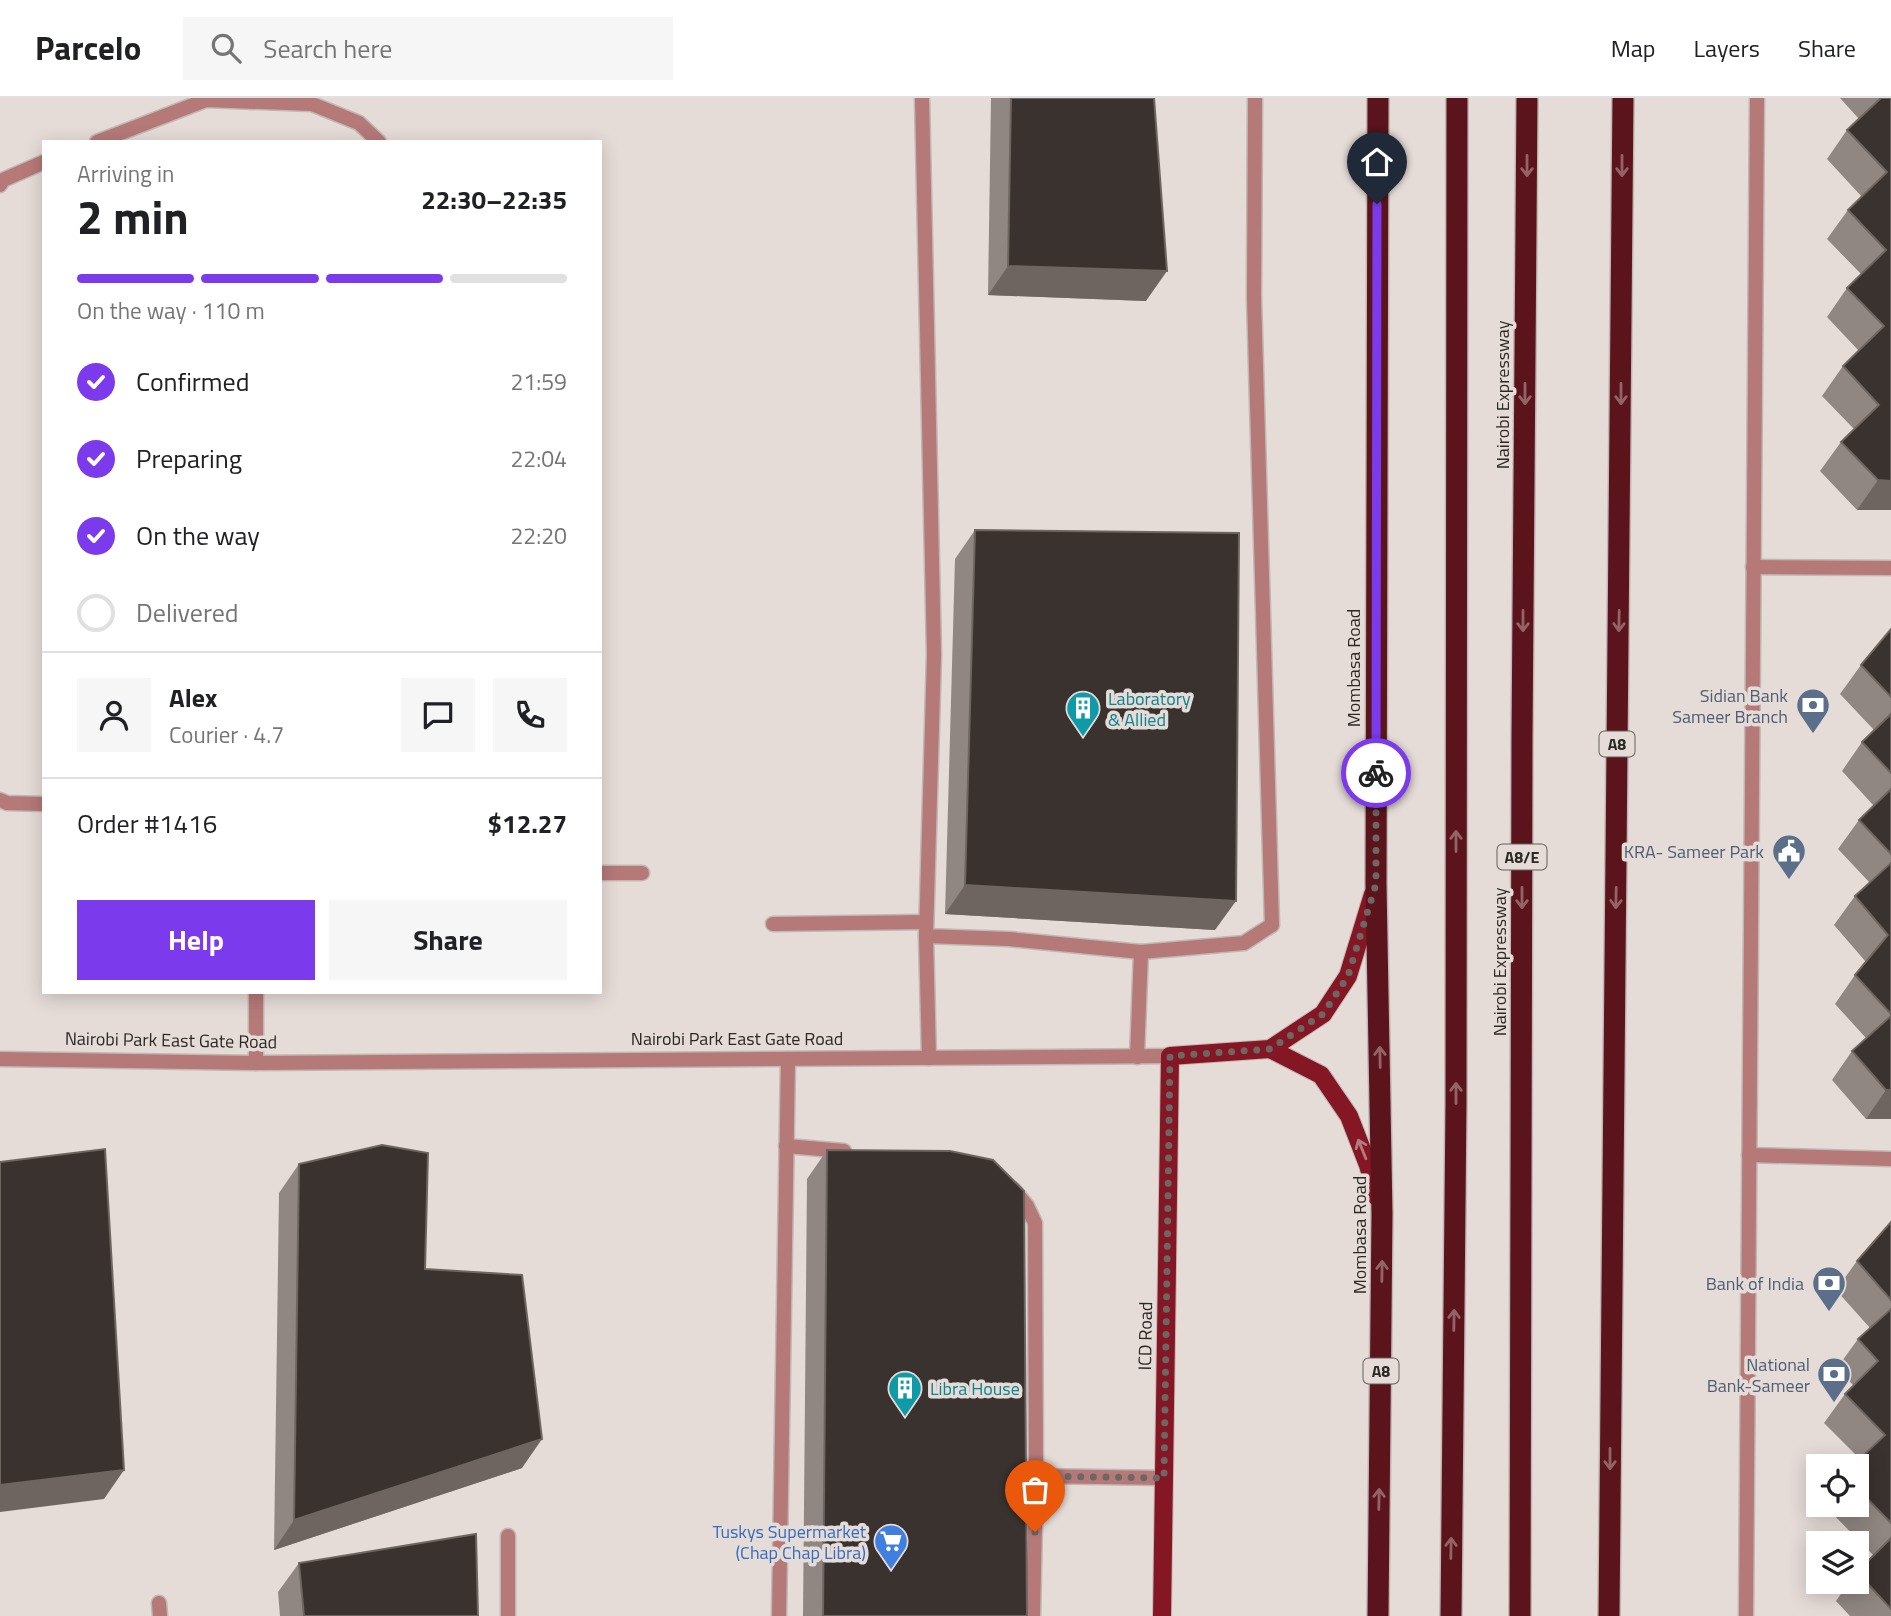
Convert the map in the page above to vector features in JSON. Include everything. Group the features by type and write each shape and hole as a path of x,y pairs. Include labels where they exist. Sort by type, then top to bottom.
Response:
{"highway":[{"name":"Mombasa Road","path":"1378,98 1376,884 1382,1214 1378,1616"},
{"path":"1451,1616 1456,1102 1457,98"},
{"name":"Nairobi Expressway","path":"1520,1616 1527,98"},
{"name":"A8","path":"1609,1616 1623,98"}],"main road":[{"name":"Nairobi Park East Gate Road","path":"1170,1056 1270,1049 1323,1014 1348,976 1376,884"},
{"path":"1270,1049 1321,1075 1328,1085 1349,1116 1368,1165 1382,1214"},
{"name":"ICD Road","path":"1162,1616 1170,1056"}],"street":[{"path":"922,98 934,655 926,929 929,1058"},
{"path":"773,924 926,929 1141,952 1244,943 1272,925 1254,298 1255,98"},
{"path":"1746,1616 1757,98"},
{"path":"102,140 206,99 312,104 359,123 377,140"},
{"path":"0,185 3,180 42,163"},
{"path":"1753,567 1891,568"},
{"path":"0,800 7,803 42,804"},
{"path":"602,873 642,873"},
{"path":"1138,1056 1141,952"},
{"path":"256,994 256,1063"},
{"name":"Nairobi Park East Gate Road","path":"0,1059 256,1063 1170,1056"},
{"path":"779,1616 788,1059"},
{"path":"786,1146 853,1152"},
{"path":"1749,1155 1891,1159"},
{"path":"1005,1182 1027,1206 1035,1223 1036,1476 1033,1616"},
{"path":"1036,1476 1164,1478"},
{"path":"508,1536 508,1616"}],"building":[{"path":"1011,98 1154,98 1167,271 1008,266"},
{"path":"1881,98 1891,98 1891,481 1878,480 1841,442 1879,405 1843,366 1884,326 1847,288 1886,250 1848,210 1887,172 1847,130"},
{"name":"Laboratory & Allied","path":"975,530 1239,533 1236,901 965,885"},
{"path":"1891,629 1891,697 1861,665"},
{"path":"1891,714 1891,773 1862,742"},
{"path":"1891,789 1891,854 1859,820"},
{"path":"1891,863 1891,1014 1855,975 1888,935 1855,896"},
{"path":"1891,1016 1891,1090 1886,1090 1852,1051"},
{"path":"382,1145 428,1153 425,1269 522,1275 542,1439 294,1520 299,1164"},
{"path":"105,1149 124,1470 0,1485 0,1162"},
{"name":"Libra House","path":"827,1150 950,1151 993,1160 1024,1191 1027,1616 823,1616"},
{"path":"1891,1222 1891,1300 1857,1261"},
{"path":"1891,1309 1891,1523 1869,1500 1869,1454 1865,1454 1885,1435 1845,1394 1878,1361 1858,1339"},
{"path":"476,1534 478,1616 304,1616 299,1563"},
{"path":"1891,1538 1891,1609 1869,1585 1869,1560"}],"way so far":[{"path":"1035,1532 1036,1476 1164,1478 1170,1056 1270,1049 1323,1014 1348,976 1376,884 1376,773"}],"place":[{"name":"Sidian Bank Sameer Branch","path":"1813,735"},
{"name":"Laboratory & Allied","path":"1083,738"},
{"name":"KRA- Sameer Park","path":"1789,881"},
{"name":"Bank of India","path":"1829,1313"},
{"name":"National Bank-Sameer","path":"1834,1404"},
{"name":"Libra House","path":"905,1418"},
{"name":"Tuskys Supermarket (Chap Chap Libra)","path":"891,1571"}],"route":[{"path":"1376,773 1377,204"}]}
